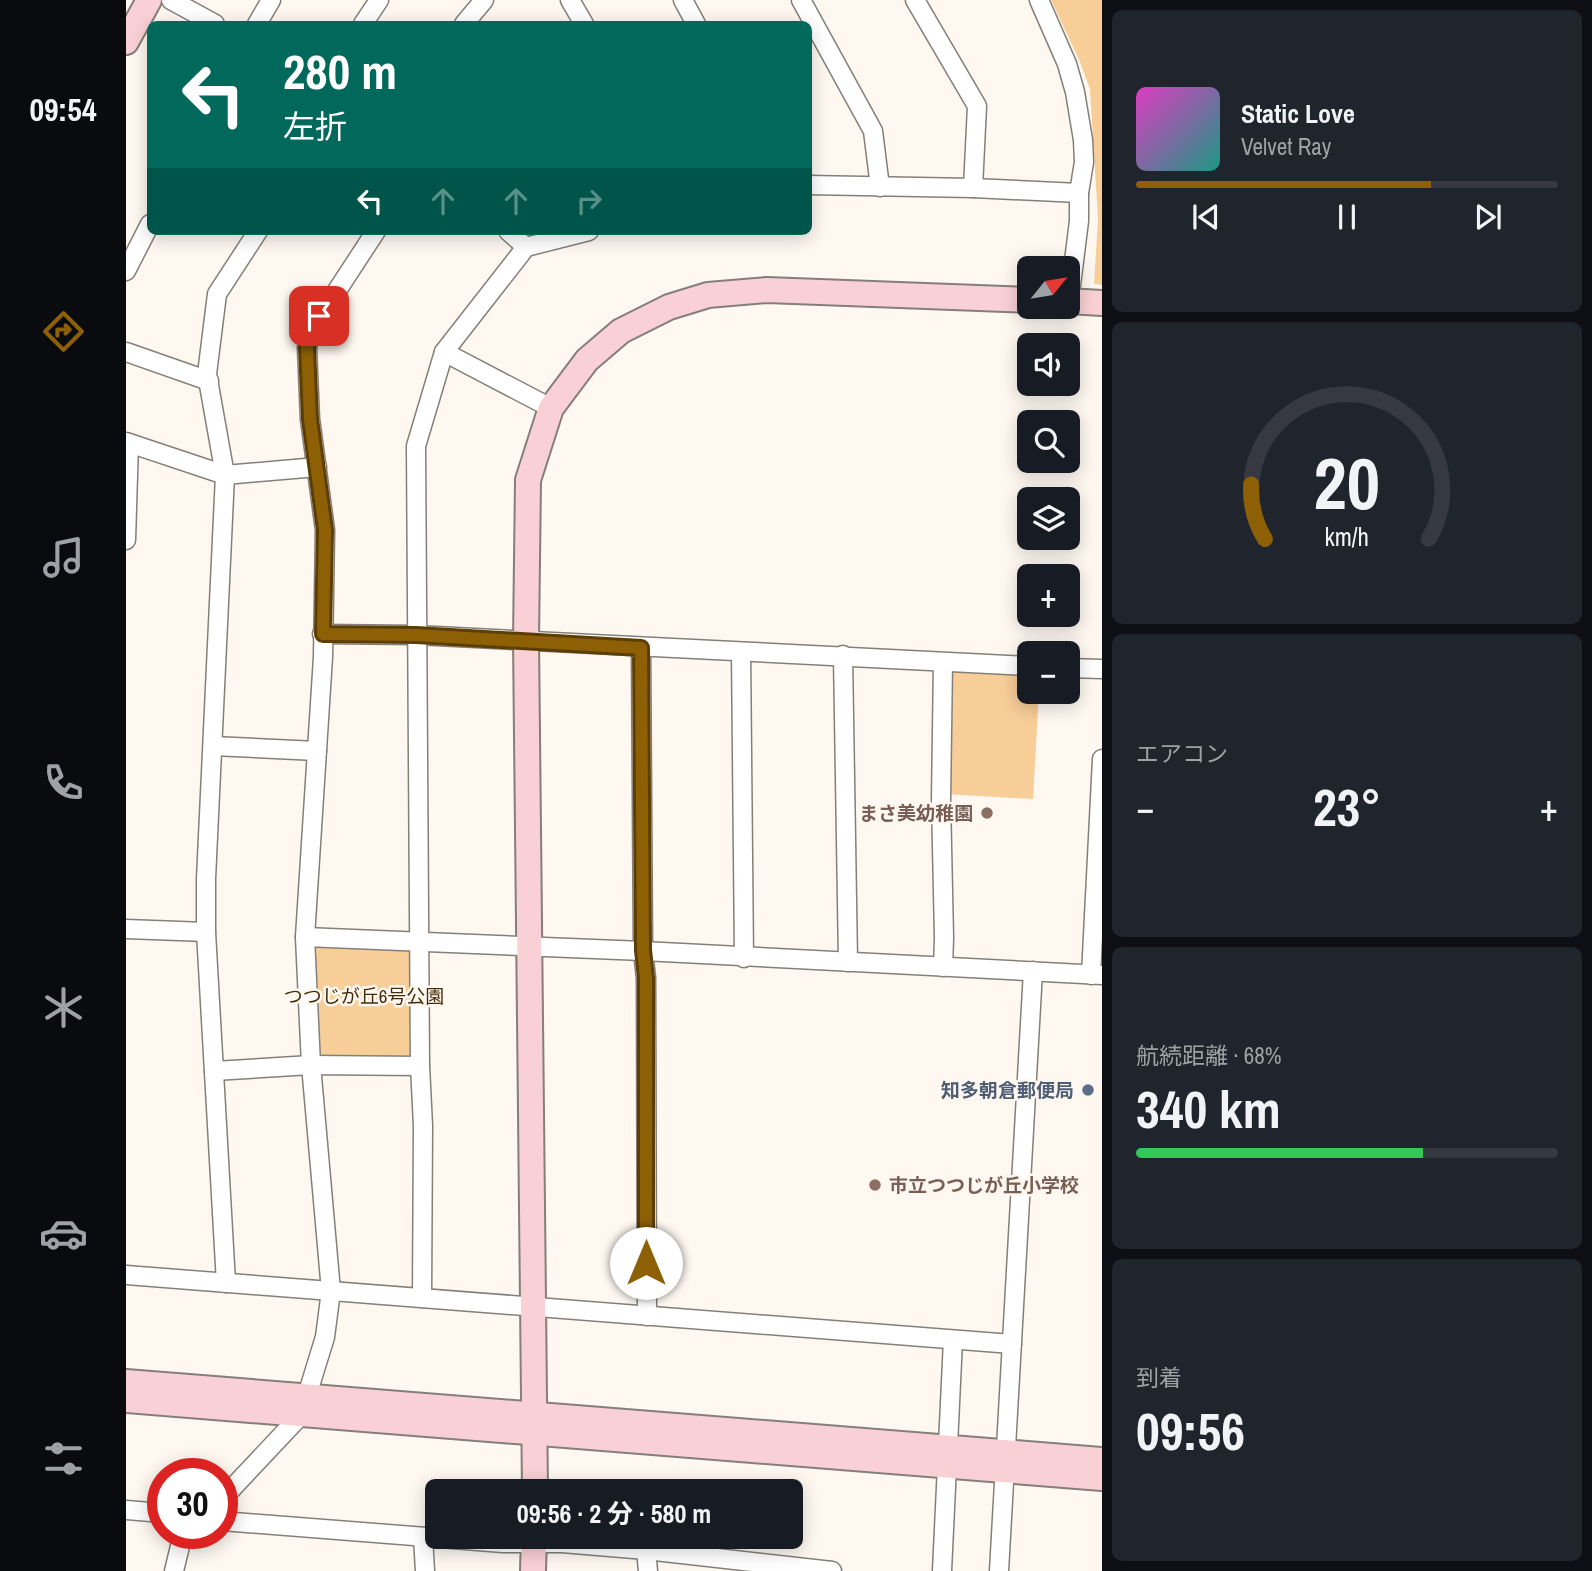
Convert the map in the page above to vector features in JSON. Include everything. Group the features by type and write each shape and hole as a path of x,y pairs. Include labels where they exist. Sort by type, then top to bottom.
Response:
{"street":[{"path":"126,42 149,0"},
{"path":"171,0 210,21"},
{"path":"259,21 271,0"},
{"path":"365,21 379,0"},
{"path":"468,21 484,0"},
{"path":"570,0 582,21"},
{"path":"683,0 694,21"},
{"path":"801,0 873,131 880,187"},
{"path":"915,0 977,106 973,188"},
{"path":"1039,0 1064,53 1075,92 1084,162 1074,256"},
{"path":"812,185 1079,193"},
{"path":"126,271 147,230"},
{"path":"226,1283 206,932 225,475 207,374 217,294 255,235"},
{"path":"238,1481 304,1406 325,1337 331,1291 311,1065 305,937 323,657 325,530 310,419 308,340 329,300 373,235"},
{"path":"512,235 526,247"},
{"path":"422,1298 423,1126 420,1066 416,446 444,352 526,247 575,235"},
{"path":"535,1479 526,640 528,480 551,408 587,360 621,331 669,307 708,295 767,290 1017,300"},
{"path":"1080,302 1102,303"},
{"path":"126,352 209,381"},
{"path":"444,352 551,408"},
{"path":"126,540 128,442 225,475 317,467"},
{"path":"323,634 526,640 1017,666"},
{"path":"641,648 647,1315"},
{"path":"741,652 744,958"},
{"path":"843,655 848,962"},
{"path":"943,663 943,967"},
{"path":"1080,668 1102,669"},
{"path":"212,746 317,751"},
{"path":"305,937 643,950 744,958 1096,975 1102,758"},
{"path":"126,929 206,932"},
{"path":"999,1571 1033,971"},
{"path":"214,1071 311,1065 420,1066"},
{"path":"126,1275 1012,1344"},
{"path":"942,1571 953,1340"},
{"path":"126,1382 304,1406"},
{"path":"126,1400 304,1406 535,1423 1005,1462 1102,1478"},
{"path":"1005,1462 1102,1460"},
{"path":"126,1510 147,1512"},
{"path":"238,1522 423,1537 425,1571"},
{"path":"174,1571 178,1549"},
{"path":"533,1571 534,1549"},
{"path":"635,1549 832,1571"},
{"path":"646,1550 648,1571"}],"green space":[{"path":"1051,0 1102,0 1102,285 1094,284 1098,219 1090,89"},
{"path":"948,671 1017,675 1017,704 1038,704 1033,799 945,794"},
{"name":"つつじが丘6号公園","path":"318,944 407,950 412,955 412,1059 320,1060 313,949"}],"place":[{"name":"まさ美幼稚園","path":"987,813"},
{"name":"知多朝倉郵便局","path":"1088,1090"},
{"name":"市立つつじが丘小学校","path":"875,1185"}],"route":[{"path":"319,316 310,332 307,348 310,419 325,530 323,634 416,635 641,648 643,950 646,978 646,1263"}]}
